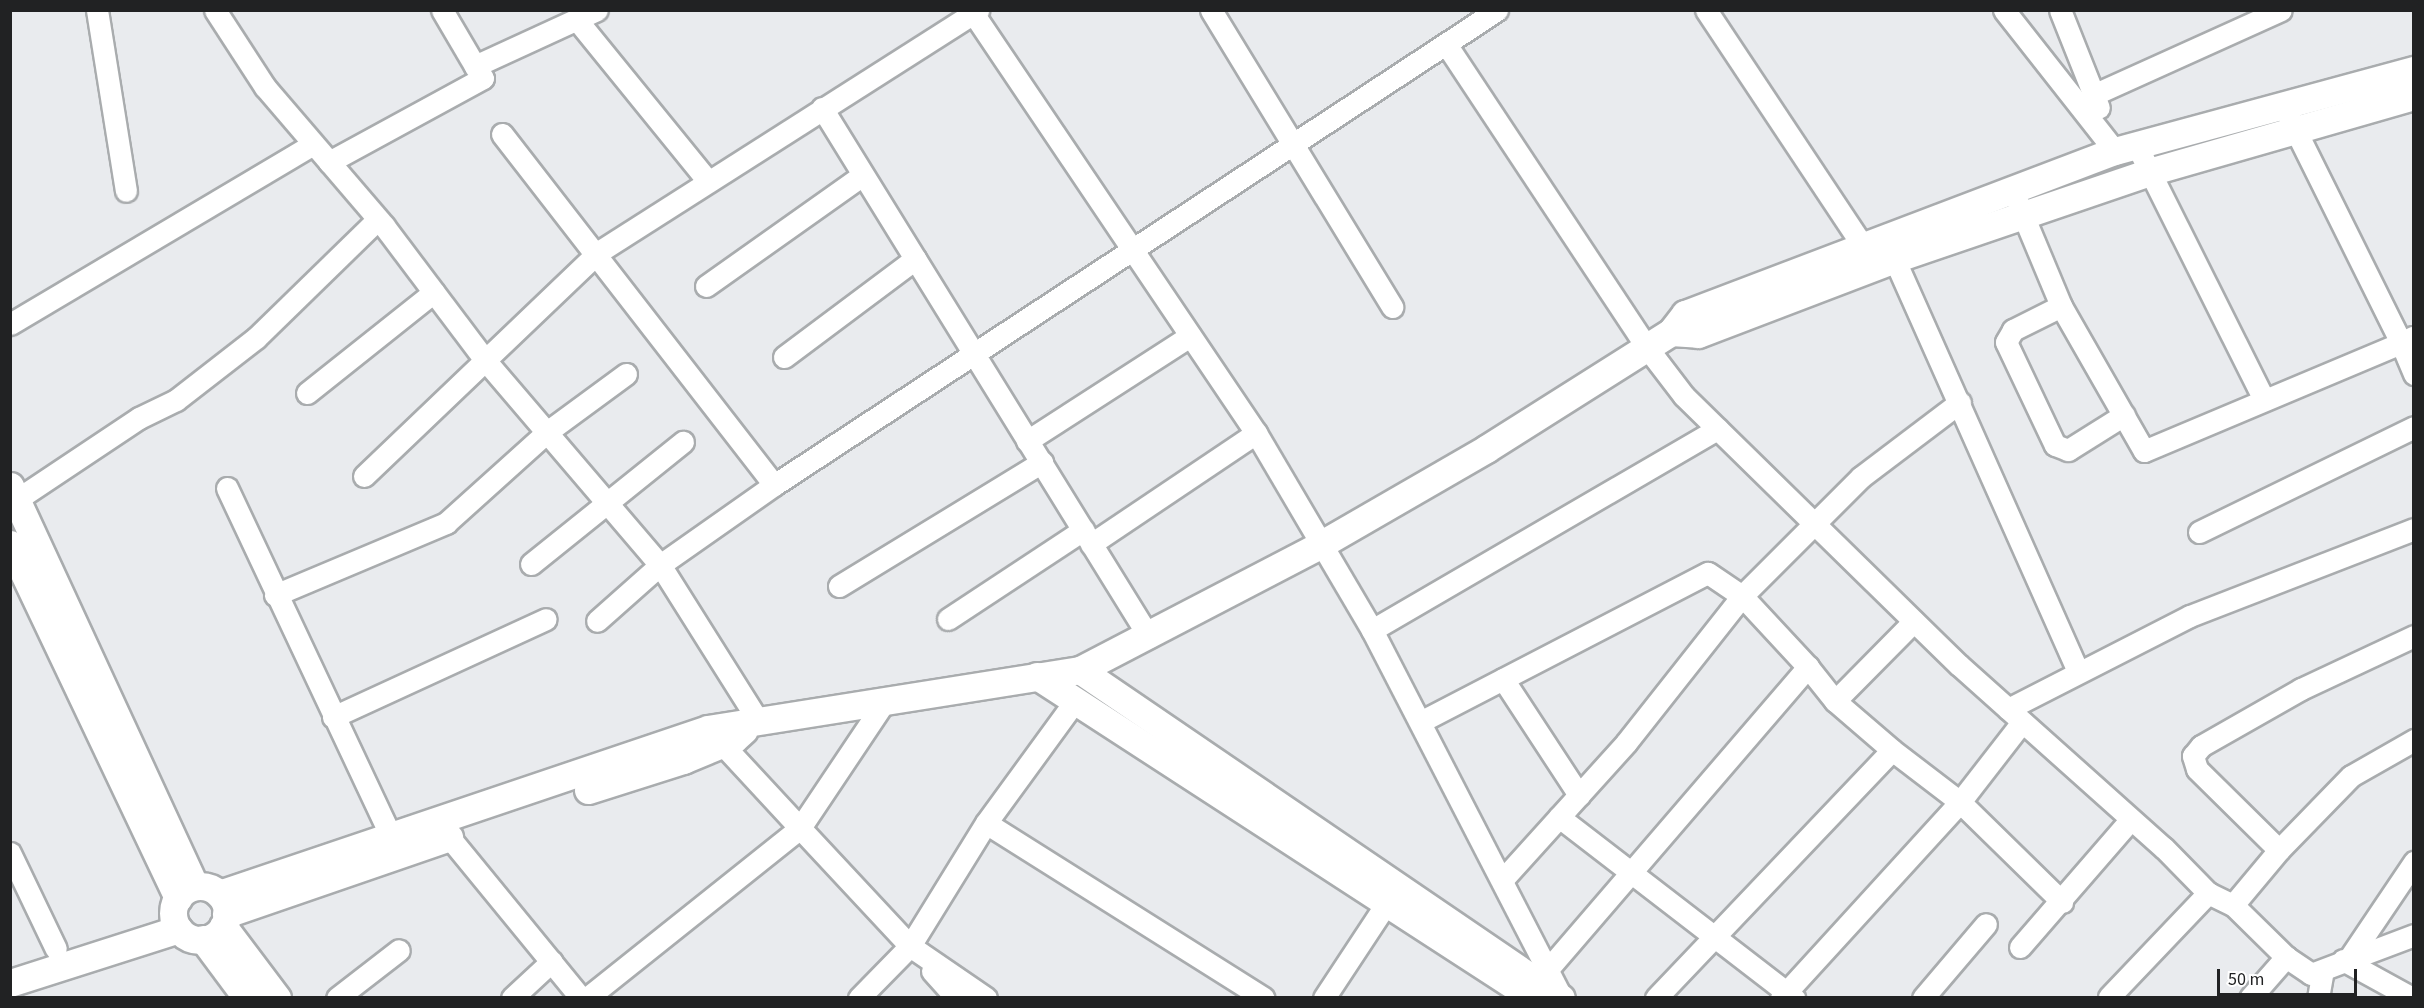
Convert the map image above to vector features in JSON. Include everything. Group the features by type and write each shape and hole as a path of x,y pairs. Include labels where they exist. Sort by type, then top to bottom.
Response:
{"street":[{"path":"97,10 126,191"},
{"path":"215,10 265,87 378,219 485,360 660,565 754,724"},
{"path":"329,162 483,78 442,10"},
{"path":"476,66 597,10"},
{"path":"1211,10 1289,146 1392,308"},
{"path":"597,621 660,565 774,485 1131,248 1497,10"},
{"path":"1706,10 1882,250 1959,402 2078,672"},
{"path":"2004,10 2149,172 2263,398"},
{"path":"2061,10 2093,95 2126,148"},
{"path":"364,476 597,253 707,180 974,12 1256,433 1372,630 1562,998"},
{"path":"2093,95 2269,13"},
{"path":"577,20 707,180"},
{"path":"1446,44 1645,345 1684,396 1816,522 1914,621 2131,819 2208,893 2233,905 2286,957 2311,974 2414,935"},
{"path":"10,983 391,837 754,724 1080,670 1149,637 1320,545 1486,449 1645,345 1671,332 1686,314 1882,250 2023,217 2149,172 2414,70"},
{"path":"1882,250 2012,191 2126,148 2414,96"},
{"path":"822,108 1149,637"},
{"path":"2289,117 2407,340 2414,374"},
{"path":"502,134 597,253 774,485"},
{"path":"10,324 313,144"},
{"path":"706,286 863,175"},
{"path":"2012,191 2061,306 2144,451 2263,398 2407,340"},
{"path":"237,994 13,497 139,418 176,400 256,338 378,219"},
{"path":"784,357 915,259"},
{"path":"307,393 434,292"},
{"path":"2061,306 2013,330 2006,342 2055,445 2068,450 2124,415"},
{"path":"1028,441 1190,336"},
{"path":"275,595 446,523 547,432 626,374"},
{"path":"1502,880 1579,795 1742,596 1816,522 1900,444 1959,402"},
{"path":"2199,532 2414,427"},
{"path":"1372,630 1718,429"},
{"path":"948,619 1256,433"},
{"path":"531,564 606,501 682,442"},
{"path":"839,586 1042,462"},
{"path":"226,488 391,837"},
{"path":"1558,817 1718,936 1787,995 1960,802 2015,715 2078,672 2190,616 2414,529"},
{"path":"10,544 199,912 277,998"},
{"path":"1420,722 1708,573 1742,596 1808,667 1835,701 1892,750 1960,802 2062,902"},
{"path":"333,717 546,619"},
{"path":"1835,701 1914,621"},
{"path":"2279,850 2197,769 2196,751 2301,689 2414,636"},
{"path":"1548,969 1808,667"},
{"path":"1080,670 1533,998"},
{"path":"1037,676 1562,998"},
{"path":"1503,679 1579,795"},
{"path":"587,998 800,828 885,701"},
{"path":"859,998 910,946 986,822 1075,701"},
{"path":"715,737 956,998"},
{"path":"10,965 56,949 199,912 449,837 715,737"},
{"path":"2233,905 2279,850 2351,776 2414,740"},
{"path":"1656,998 1718,936 1892,750"},
{"path":"2020,947 2062,902 2131,819"},
{"path":"986,822 1264,998"},
{"path":"449,837 581,998"},
{"path":"10,853 56,949"},
{"path":"2347,959 2414,862"},
{"path":"2109,997 2208,893"},
{"path":"1324,998 1393,895"},
{"path":"1923,998 1986,924"},
{"path":"910,946 986,998"},
{"path":"338,998 399,950"},
{"path":"2250,998 2286,957"},
{"path":"2347,959 2389,991 2412,998"},
{"path":"512,998 552,961"},
{"path":"2318,998 2323,971"}]}
